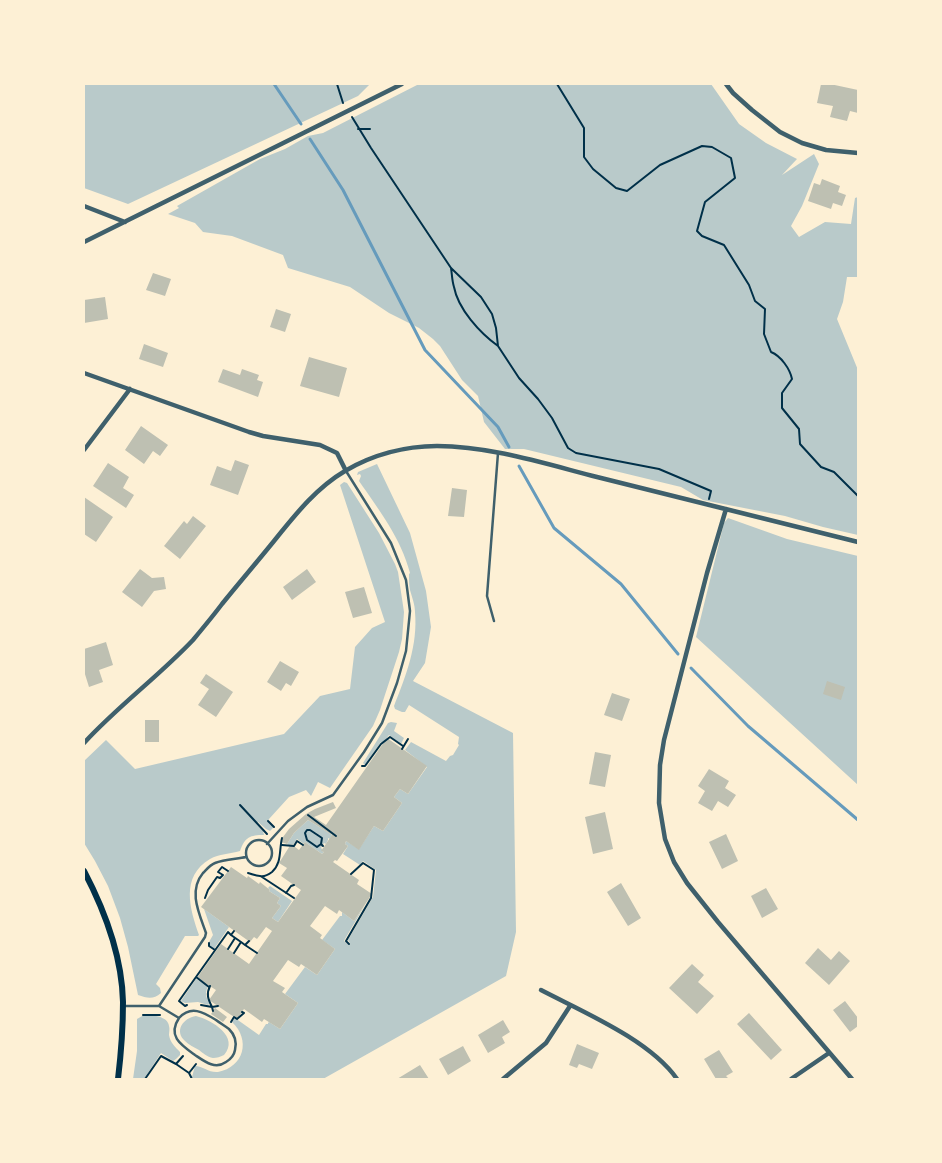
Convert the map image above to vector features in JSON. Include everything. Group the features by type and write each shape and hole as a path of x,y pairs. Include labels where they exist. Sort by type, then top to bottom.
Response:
{"main road":[{"path":"84,871 100,904 112,936 120,976 123,1006 122,1048 118,1079"}],"street":[{"path":"84,242 402,84"},
{"path":"726,84 752,110 780,132 802,143 826,150 858,153"},
{"path":"84,206 125,222"},
{"path":"84,373 264,436 320,445 337,453 346,470"},
{"path":"84,450 130,389"},
{"path":"84,743 194,639 318,490 346,470 381,455 403,449 449,446 498,453 858,542"},
{"path":"726,509 707,573 664,740 660,765 659,803 665,839 674,862 687,883 852,1079"},
{"path":"540,990 625,1034 656,1057 677,1079"},
{"path":"503,1079 546,1043 570,1006"},
{"path":"791,1079 829,1053"}],"lane":[{"path":"494,621 487,596 498,453"},
{"path":"268,844 288,821 307,807 333,795 364,752 382,724 406,651 410,611 406,580 391,543 346,470"},
{"path":"260,840 268,844 272,851 270,860 264,865 252,864 246,858 246,849 252,842 260,840"},
{"path":"159,1006 205,937 206,933 196,903 195,890 199,878 208,867 216,862 246,858"},
{"path":"123,1006 159,1006 178,1018"},
{"path":"196,1010 205,1013 228,1029 234,1036 236,1045 231,1059 223,1064 208,1064 184,1048 176,1038 174,1030 178,1018 183,1013 196,1010"}],"path":[{"path":"337,84 343,103"},
{"path":"557,84 584,128 584,157 593,170 616,188 627,190 660,165 702,146 712,147 731,158 735,178 705,202 697,231 702,236 724,245 748,285 755,301 765,309 764,334 771,352 776,354 791,372 792,379 782,393 782,408 799,429 800,444 821,466 834,472 858,496"},
{"path":"352,118 451,268 481,297 492,314 498,346"},
{"path":"358,129 370,129"},
{"path":"451,268 454,289 460,305 488,339 498,346 519,378 552,418 568,448 576,453 659,469 711,491 708,499"},
{"path":"402,748 408,739"},
{"path":"240,805 267,834 271,832"},
{"path":"305,813 336,836"},
{"path":"268,821 275,826 274,829"},
{"path":"307,830 322,838 322,845 317,846 307,840 305,833 307,830"},
{"path":"262,877 268,875 277,867 281,852 280,845 285,833"},
{"path":"280,845 294,846 297,841 303,845"},
{"path":"349,944 346,941 371,898 374,870 363,863 351,874"},
{"path":"205,898 217,877 220,878 223,875 217,871 222,867 228,871"},
{"path":"248,873 262,877 294,898"},
{"path":"286,893 294,885"},
{"path":"231,935 234,931"},
{"path":"192,1004 185,1006 179,1001 228,932 257,953"},
{"path":"211,937 208,944 215,950"},
{"path":"228,948 235,938"},
{"path":"245,945 249,941"},
{"path":"234,953 241,942"},
{"path":"196,977 210,986 208,997 213,1011"},
{"path":"200,1004 218,1006"},
{"path":"143,1014 160,1016 163,1009"},
{"path":"226,1019 231,1022 234,1018 237,1019 244,1013 242,1012"},
{"path":"145,1079 160,1056 176,1064 183,1056"},
{"path":"189,1073 192,1079"}],"shaded area":[{"path":"84,84 370,84 358,96 128,204 84,188"},
{"path":"419,84 711,84 739,124 766,143 797,159 782,175 814,154 819,164 802,206 791,226 799,237 825,222 851,224 855,198 858,197 858,277 847,277 843,302 837,319 858,370 858,535 785,516 703,500 681,487 524,449 505,449 484,422 478,396 462,380 440,346 419,328 389,313 350,287 288,268 283,255 232,236 203,232 195,223 168,214 179,208 177,206 260,159 285,149 308,136 323,133"},
{"path":"377,464 410,533 426,591 431,627 425,663 413,681 513,733 516,932 506,976 323,1079 195,1079 192,1077 195,1066 218,1072 234,1065 239,1059 243,1044 238,1029 232,1022 235,1018 259,1035 269,1022 280,1029 298,1003 285,994 305,967 317,975 335,949 322,940 340,916 342,916 342,912 354,921 365,905 344,941 349,945 348,940 373,897 376,870 363,861 360,865 343,854 348,846 345,844 346,841 359,849 374,826 383,831 402,803 394,797 400,789 408,794 427,767 405,750 411,742 446,761 453,755 459,745 459,737 409,705 405,712 395,709 394,706 407,672 413,648 415,609 410,588 410,573 401,548 389,525 359,481 360,474 357,475 358,472"},
{"path":"344,482 347,483 379,533 398,572 404,612 402,639 380,710 373,726 330,788 318,782 311,796 306,790 289,797 269,819 268,822 274,827 270,831 257,822 264,835 249,838 240,851 213,857 201,866 194,875 190,894 193,915 199,935 185,936 156,984 160,988 161,993 150,998 138,995 120,918 108,886 84,843 84,761 106,740 135,769 284,734 320,696 350,689 355,647 372,628 385,622 340,485"},
{"path":"728,518 787,539 858,556 858,785 696,637 724,523"},
{"path":"388,723 397,723 394,731 404,738 401,744 389,735 383,743 381,742 365,765 363,763"},
{"path":"308,820 332,835 321,848 324,852 322,854 305,842 304,844 297,839 293,845 287,844 294,833"},
{"path":"270,886 292,901 278,922 272,918 281,906 277,903 280,898 269,891 268,888"},
{"path":"204,909 229,927 214,949 210,946 209,942 213,935"},
{"path":"196,979 208,986 206,997 210,1003 208,1005 198,1002 185,1003 181,1001"},
{"path":"144,1015 151,1015 166,1020 169,1027 170,1040 180,1052 180,1055 173,1061 161,1053 144,1079 133,1079 137,1051 137,1019"},
{"path":"196,1016 209,1021 222,1030 229,1042 224,1055 216,1058 209,1057 188,1044 182,1037 180,1029 184,1022"}],"building":[{"path":"821,84 858,90 858,113 850,111 847,121 830,117 833,106 817,103"},
{"path":"822,179 840,186 838,192 846,195 842,206 833,203 831,209 808,201 814,183 820,185"},
{"path":"153,273 171,279 165,296 146,290"},
{"path":"105,297 108,319 84,323 84,300"},
{"path":"276,309 291,314 285,332 270,327"},
{"path":"144,344 168,353 163,367 139,359"},
{"path":"309,357 347,368 339,397 300,386"},
{"path":"223,369 240,375 242,369 259,375 257,380 263,382 258,397 218,382"},
{"path":"141,426 168,445 160,456 153,451 144,464 125,450"},
{"path":"235,460 249,465 238,495 210,485 217,466 231,471"},
{"path":"108,463 129,477 123,488 134,495 126,508 93,486"},
{"path":"452,488 467,490 464,517 448,516"},
{"path":"84,497 113,517 96,542 84,534"},
{"path":"193,516 206,526 180,559 164,546 184,521 187,524"},
{"path":"140,569 152,578 164,577 166,589 154,591 142,607 122,592"},
{"path":"307,569 316,582 292,600 283,587"},
{"path":"364,587 372,613 353,618 345,592"},
{"path":"106,642 113,665 99,670 103,682 89,687 84,671 84,649"},
{"path":"280,661 299,672 291,686 286,683 281,691 267,682"},
{"path":"206,674 233,692 216,717 198,705 209,689 200,683"},
{"path":"827,681 845,687 841,700 823,694"},
{"path":"612,693 630,699 622,721 604,715"},
{"path":"145,720 159,720 159,742 145,742"},
{"path":"387,738 427,766 408,794 400,789 394,797 402,803 383,831 374,826 359,850 346,841 345,844 348,846 337,861 333,862 359,880 357,884 372,894 354,921 339,910 337,914 325,906 310,926 322,935 320,938 335,949 317,975 301,964 299,967 288,960 273,981 285,988 282,992 298,1003 280,1029 264,1019 262,1022 244,1009 237,1019 209,1000 216,990 197,978 221,944 249,964 272,931 266,927 257,939 254,937 250,942 201,907 231,867 247,878 248,876 259,884 260,882 280,898 277,903 281,906 272,918 278,922 301,890 281,876 287,868 279,863 291,844 299,850 305,842 322,854 324,852 321,851 332,835 308,820 294,833 287,844 281,842 283,837 306,814 333,802 336,808 314,817 326,825"},
{"path":"595,752 611,755 605,787 589,784"},
{"path":"709,769 729,781 725,788 736,795 728,807 718,801 712,811 698,803 705,791 698,786"},
{"path":"605,812 613,849 593,854 585,817"},
{"path":"726,834 738,861 722,869 709,842"},
{"path":"621,883 641,918 628,926 607,892"},
{"path":"766,888 778,909 762,918 751,896"},
{"path":"818,948 831,960 839,951 850,961 829,985 805,963"},
{"path":"692,964 704,975 698,982 714,996 697,1014 669,988"},
{"path":"845,1001 858,1018 858,1026 850,1032 833,1010"},
{"path":"215,1008 227,1017 223,1022 211,1014"},
{"path":"749,1013 782,1050 771,1060 737,1024"},
{"path":"503,1020 510,1032 502,1037 505,1043 488,1053 478,1035"},
{"path":"577,1044 599,1053 592,1069 579,1064 577,1068 569,1065"},
{"path":"463,1046 471,1061 448,1075 439,1059"},
{"path":"719,1050 733,1072 726,1076 729,1079 716,1079 704,1059"},
{"path":"420,1065 429,1079 397,1079"}],"waterway":[{"path":"274,84 301,124"},
{"path":"310,139 343,190 425,350 498,427 509,447"},
{"path":"519,466 554,528 621,584 678,654"},
{"path":"691,668 748,726 858,820"}]}
